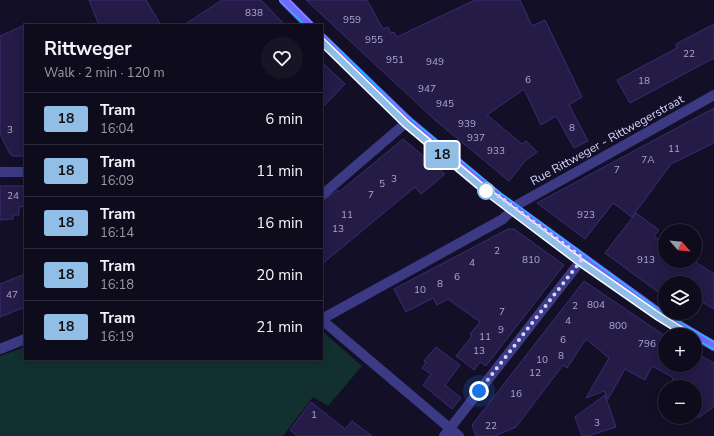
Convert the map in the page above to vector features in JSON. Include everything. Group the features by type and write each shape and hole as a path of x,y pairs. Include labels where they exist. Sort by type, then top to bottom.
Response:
{"main road":[{"path":"284,0 308,24"},
{"path":"323,39 408,121 514,208 660,314 683,328"},
{"path":"702,339 714,346"}],"street":[{"name":"Rue Rittweger - Rittwegerstraat","path":"323,318 503,218 514,208 714,95"},
{"path":"323,194 408,121"},
{"path":"0,172 24,172"},
{"path":"444,436 583,258"},
{"path":"323,320 459,436"},
{"path":"0,349 24,339"}],"green space":[{"path":"323,332 362,366 328,406 313,397 283,436 0,436 0,356 24,347 24,360 323,360"}],"building":[{"path":"89,0 146,0 160,24 99,24"},
{"path":"222,0 261,0 284,24 186,24"},
{"path":"306,0 367,0 383,29 388,27 391,33 394,32 397,37 475,0 520,0 532,26 545,20 582,97 569,105 588,141 574,148 556,116 541,125 524,89 487,115 522,144 526,141 537,152 525,161 509,181 435,120"},
{"path":"714,24 714,58 630,103 617,80 677,48 676,44"},
{"path":"24,25 24,156 13,156 10,154 0,134 0,36"},
{"path":"323,63 345,84 323,107"},
{"path":"714,108 714,143 671,164 632,217 613,203 585,239 537,203"},
{"path":"403,139 445,174 421,194 415,187 323,263 323,200 338,190 339,192"},
{"path":"0,186 24,186 24,206 19,207 19,215 13,215 13,219 0,220"},
{"path":"636,213 658,229 654,236 658,239 658,268 702,268 702,266 714,274 714,309 702,302 702,276 658,276 658,292 605,253"},
{"path":"508,229 514,229 564,265 486,366 480,362 474,370 456,356 472,336 470,334 480,322 448,299 437,305 433,298 406,312 394,289"},
{"path":"24,274 24,307 0,317 0,284"},
{"path":"584,281 658,331 658,369 652,366 645,380 625,369 608,399 604,391 586,398 609,358 586,339 567,368 563,365 516,427 495,436 476,436 472,425"},
{"path":"436,347 460,365 445,385 461,398 452,409 423,385 431,374 422,368 426,363 424,361"},
{"path":"702,357 714,363 714,407 702,415 702,380 673,380 672,377 663,372 702,372"},
{"path":"605,395 616,427 588,436 582,436 575,417"},
{"path":"311,402 345,429 352,421 372,436 297,436 290,430"}],"tram line":[{"path":"279,0 304,24"},
{"path":"289,0 313,24"},
{"path":"323,34 407,116 502,194 662,312 714,342"},
{"path":"323,43 406,124 486,191 581,262 677,328"},
{"name":"18","path":"323,43 406,124 435,150 486,191 580,262 677,328"},
{"path":"702,343 714,349"}],"route":[{"path":"479,391 583,258 488,188 486,191"}]}
